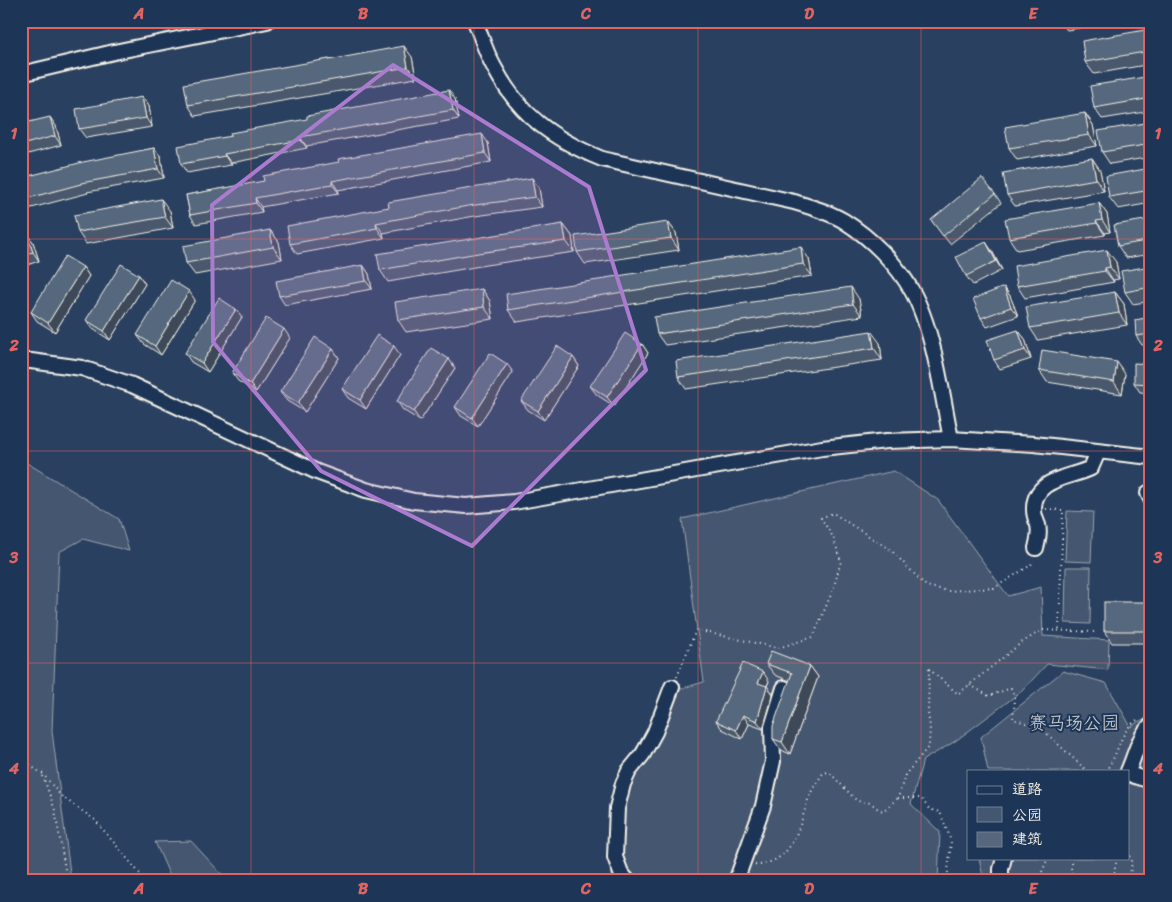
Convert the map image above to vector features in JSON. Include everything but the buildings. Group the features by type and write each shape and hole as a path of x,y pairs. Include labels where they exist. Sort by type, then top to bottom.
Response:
{"street":[{"path":"21,74 114,52 267,21"},
{"path":"475,21 494,66 508,90 526,112 549,132 577,148 602,159 794,202 820,210 843,220 875,246 897,270 912,292 922,315 930,341 951,438"},
{"path":"21,362 31,361 82,368 132,385 317,472 366,490 414,501 466,506 514,502 822,448 887,441 951,438 1034,444 1151,457"},
{"path":"1036,548 1039,533 1034,509 1035,500 1043,488 1055,480 1091,468 1098,452"},
{"path":"628,881 621,873 615,857 617,808 623,784 629,771 643,754 655,732 672,687"},
{"path":"736,881 763,806 774,751 772,727 784,688"},
{"path":"1129,770 1147,722"},
{"path":"1130,774 1151,781"},
{"path":"1002,881 1001,869 1003,860"}],"path":[{"path":"1034,509 1063,510 1059,631"},
{"path":"672,687 696,630 778,648 813,637 834,590 841,561 833,537 821,518 834,513 892,551 926,586 948,591 994,588 1032,565 1036,548"},
{"path":"743,862 759,866 775,860 787,851 800,826 809,795 823,773 830,772 857,801 871,803 878,810 883,811 898,798 905,775 929,746 929,669 958,694 1021,643 1042,630 1096,632"},
{"path":"970,685 989,696 1011,688 1015,698 1013,719 1035,726 1045,732 1086,770"},
{"path":"1106,770 1114,760 1124,734 1134,722 1147,722"},
{"path":"21,760 43,774 61,796 96,820 146,881"},
{"path":"43,774 55,810 67,881"},
{"path":"898,798 920,798 929,808 940,812 951,841 947,881"},
{"path":"1129,879 1132,862 1130,856"},
{"path":"1038,881 1047,860"},
{"path":"1073,860 1071,869 1075,881"},
{"path":"1107,881 1114,873 1117,860"},
{"path":"1114,873 1138,881"}],"highlighted area":[{"path":"393,65 589,187 646,370 472,546 321,471 213,342 212,205"}],"green space":[{"path":"27,463 119,519 129,551 83,539 59,552 52,731 71,881 21,881 21,464"},
{"path":"894,471 938,500 1008,596 1041,587 1043,636 1109,640 1108,670 1047,664 1022,691 954,742 923,760 911,804 940,832 938,881 612,881 608,856 616,778 655,720 661,694 704,682 682,519"},
{"path":"1067,511 1093,512 1091,562 1065,561"},
{"path":"1066,567 1091,567 1090,624 1065,623"},
{"name":"赛马场公园","path":"1063,671 1106,683 1131,727 1139,721 1145,721 1151,730 1151,881 984,881 979,860 1130,860 1130,770 988,770 981,737"},
{"path":"191,841 228,881 172,881 155,842"}]}
